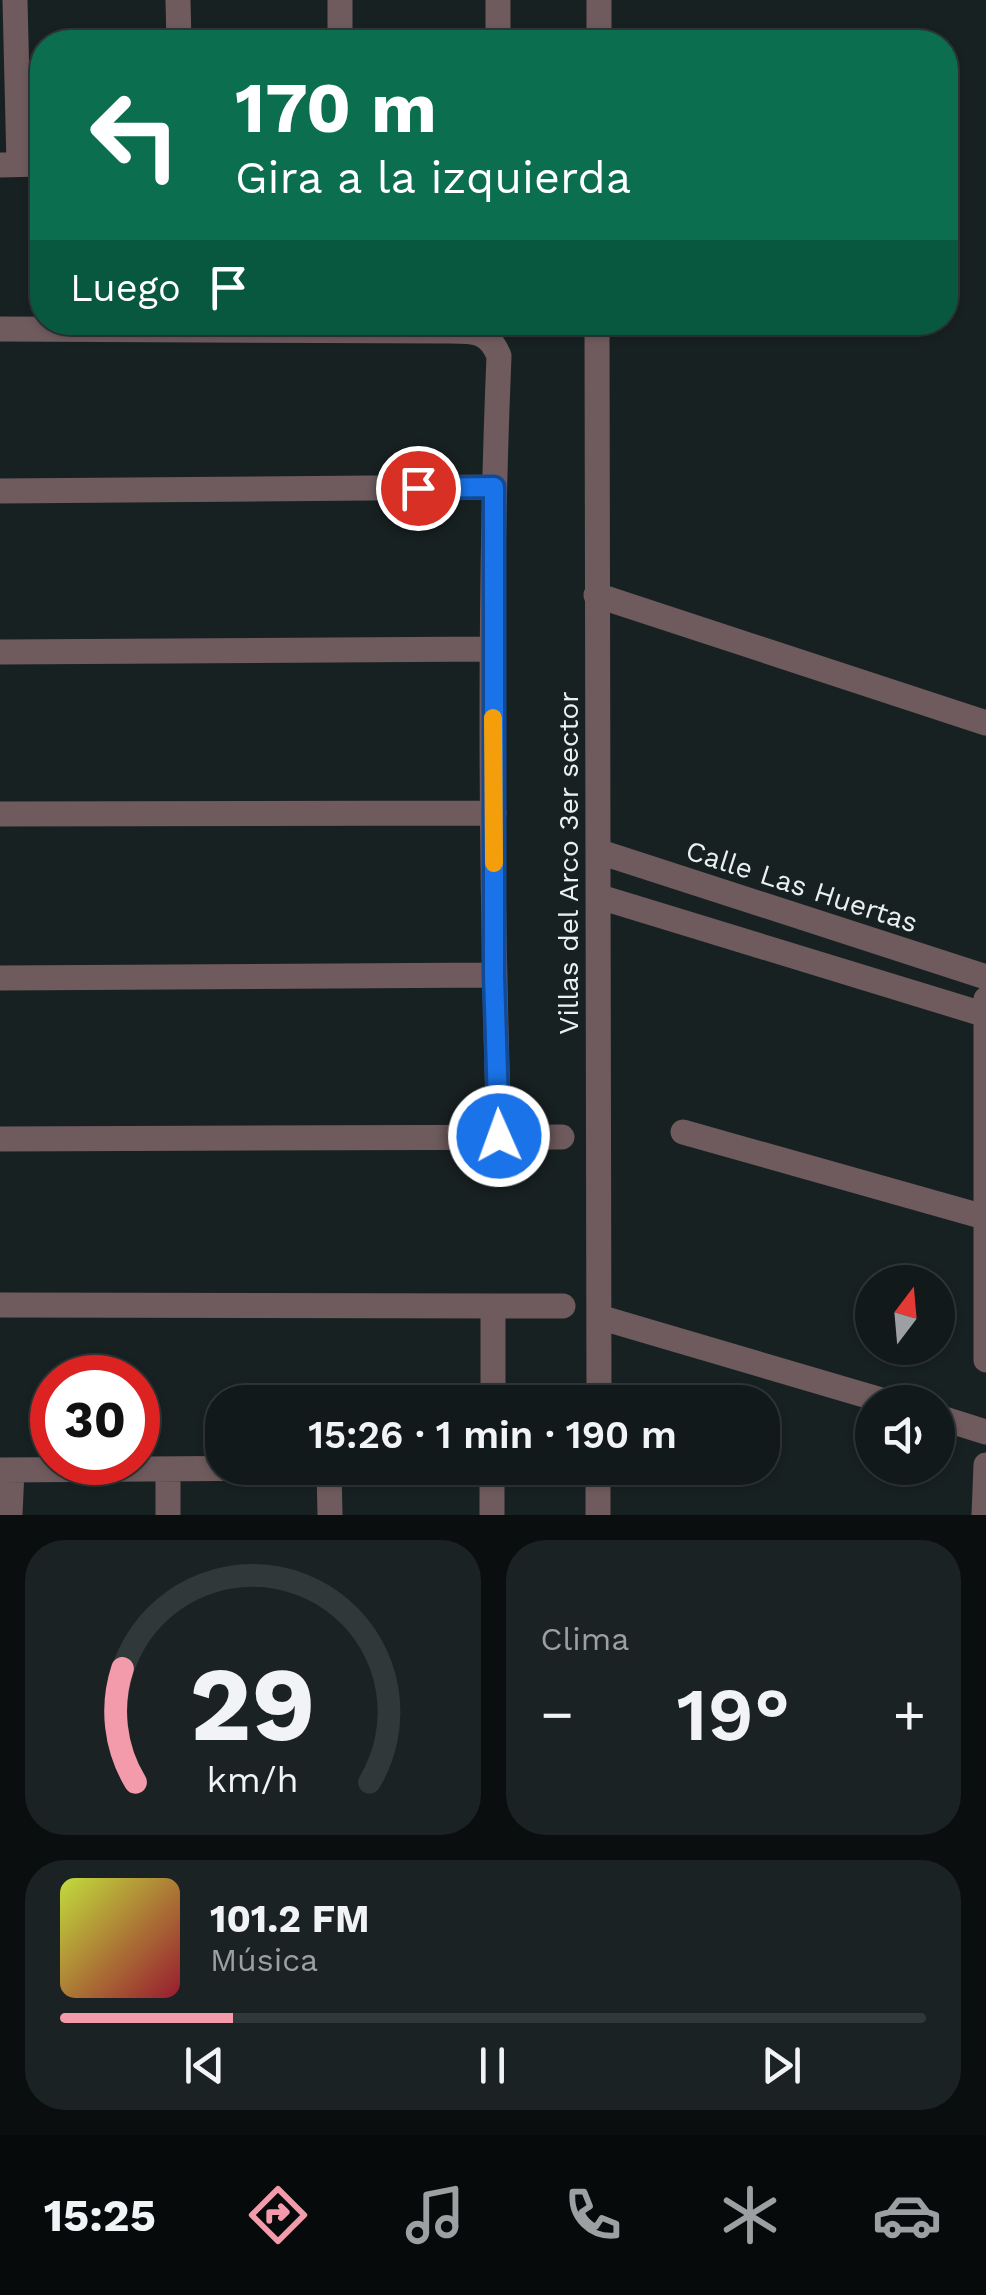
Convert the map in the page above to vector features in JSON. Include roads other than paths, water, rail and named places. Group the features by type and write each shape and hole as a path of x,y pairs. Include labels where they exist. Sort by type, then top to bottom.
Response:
{"street":[{"path":"15,0 21,165"},
{"path":"178,0 179,30"},
{"path":"340,0 340,30"},
{"path":"498,0 498,30"},
{"path":"598,30 599,0"},
{"path":"0,328 30,328"},
{"path":"482,335 494,343 499,356 492,648 499,1136"},
{"name":"Villas del Arco 3er sector","path":"597,335 598,1385"},
{"path":"0,491 494,487"},
{"path":"596,595 986,723"},
{"path":"0,652 492,648"},
{"path":"0,814 494,813"},
{"name":"Calle Las Huertas","path":"600,852 986,977"},
{"path":"600,897 986,1015"},
{"path":"986,959 986,1360"},
{"path":"0,978 494,975"},
{"path":"683,1132 984,1217"},
{"path":"0,1140 562,1137"},
{"path":"0,1304 563,1306"},
{"path":"493,1306 493,1385"},
{"path":"599,1317 855,1392"},
{"path":"955,1422 986,1432"},
{"path":"984,1515 986,1466"},
{"path":"10,1515 6,1470 205,1469"},
{"path":"168,1470 168,1515"},
{"path":"329,1485 330,1515"},
{"path":"492,1485 492,1515"},
{"path":"598,1485 598,1515"}]}
